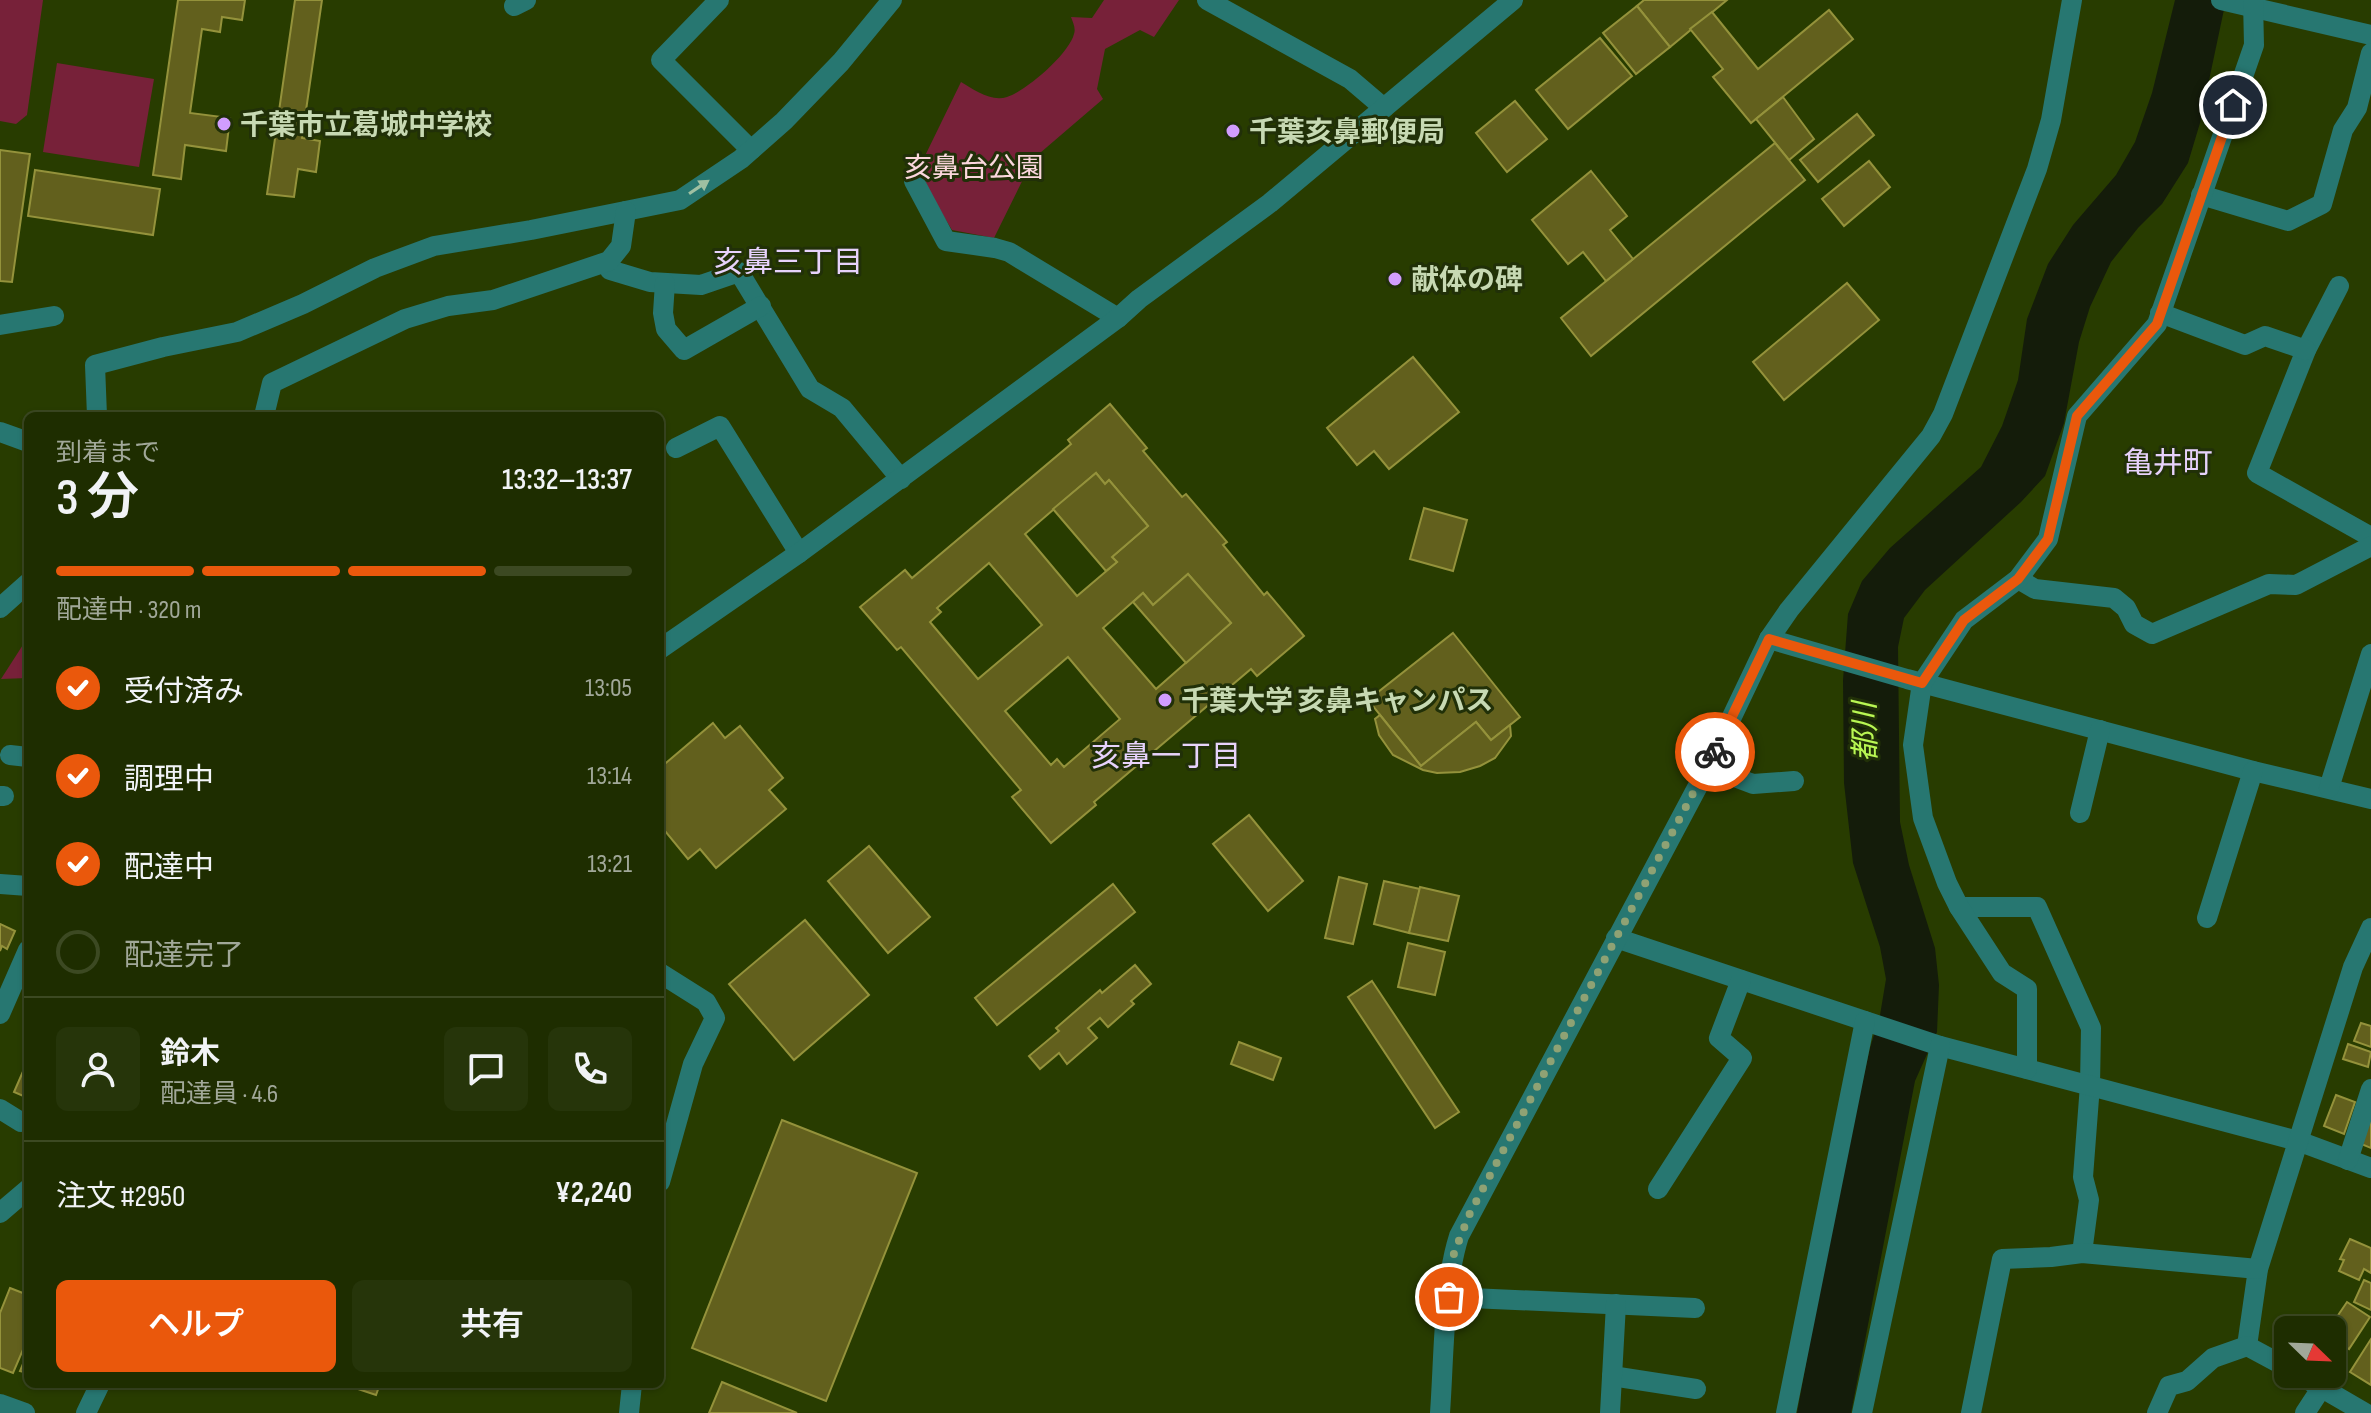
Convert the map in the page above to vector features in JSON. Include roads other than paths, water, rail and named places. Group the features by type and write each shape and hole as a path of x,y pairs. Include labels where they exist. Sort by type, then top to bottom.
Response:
{"street":[{"path":"719,0 661,60 751,150"},
{"path":"97,412 95,365 237,332 375,268 434,246 680,200 741,159 784,121 831,72 892,0"},
{"path":"1207,0 1350,79 1384,108"},
{"path":"664,646 901,479 1270,203 1513,0"},
{"path":"1440,1413 1454,1253 1470,1213 1708,767 1769,639 1789,610 1931,436 1943,414 2037,169 2051,120 2072,0"},
{"path":"2221,0 2254,4 2371,35"},
{"path":"2027,1069 2027,989 2002,973 1959,907 1923,818 1913,745 1914,681 1964,620 2018,579 2048,539 2077,416 2157,324 2254,45 2254,4"},
{"path":"2201,195 2288,221 2322,204 2343,130 2357,108 2371,53"},
{"path":"914,181 946,241 1009,252 1118,318"},
{"path":"265,412 272,383 405,319 448,306 493,300 609,261 621,246 626,211"},
{"path":"609,261 610,270 650,282 701,285 739,272 810,389 842,408 901,479"},
{"path":"665,283 663,313 666,329 684,350 761,306"},
{"path":"2339,286 2306,350 2257,473 2371,537"},
{"path":"2160,313 2245,345 2265,336 2306,350"},
{"path":"0,325 54,316"},
{"path":"676,448 720,426 799,553"},
{"path":"0,432 24,441"},
{"path":"2018,579 2035,589 2114,598 2126,608 2134,624 2152,634 2269,584 2296,585 2371,546"},
{"path":"0,608 24,587"},
{"path":"1769,639 1914,681 2371,799"},
{"path":"2329,788 2371,654"},
{"path":"2080,813 2100,730"},
{"path":"1708,767 1753,784 1794,781"},
{"path":"2207,918 2253,771"},
{"path":"0,884 24,886"},
{"path":"1959,907 2037,907 2091,1028 2083,1177 2089,1200 2082,1253"},
{"path":"2247,1346 2258,1269 2353,967 2371,928"},
{"path":"1616,938 1940,1046 2298,1141 2371,1168"},
{"path":"0,1014 24,959"},
{"path":"664,976 706,1002 715,1018 693,1064 664,1168"},
{"path":"1658,1189 1742,1058 1719,1038 1741,980"},
{"path":"1786,1413 1865,1021"},
{"path":"1862,1413 1940,1046"},
{"path":"2348,1160 2371,1089"},
{"path":"0,1109 24,1121"},
{"path":"0,1213 24,1192"},
{"path":"1971,1413 2002,1259 2082,1253 2258,1269"},
{"path":"1449,1297 1695,1308"},
{"path":"1610,1413 1616,1304"},
{"path":"2157,1413 2169,1386 2187,1381 2213,1358 2247,1346 2274,1360"},
{"path":"1612,1376 1696,1389"},
{"path":"86,1413 98,1388"},
{"path":"629,1413 632,1388"},
{"path":"2305,1413 2321,1388"},
{"path":"2324,1388 2365,1413"},
{"path":"0,1404 25,1413"}],"water":[{"name":"都川","path":"2175,0 2226,0 2200,123 2188,163 2162,204 2111,262 2090,307 2079,342 2064,423 2045,476 1925,590 1904,618 1898,647 1900,822 1909,865 1935,948 1939,985 1937,1032 1915,1081 1851,1413 1797,1413 1832,1220 1886,979 1880,947 1853,863 1844,783 1843,680 1848,614 1862,581 1890,548 1981,467 2002,426 2018,380 2027,319 2048,264 2073,225 2116,175 2135,142 2152,93"}],"place":[{"name":"千葉市立葛城中学校","path":"224,124"},
{"name":"千葉亥鼻郵便局","path":"1233,131"},
{"name":"献体の碑","path":"1395,279"},
{"name":"千葉大学 亥鼻キャンパス","path":"1165,700"}],"district":[{"name":"亥鼻三丁目","path":"788,262"},
{"name":"亀井町","path":"2168,463"},
{"name":"亥鼻一丁目","path":"1166,756"}],"park label":[{"name":"亥鼻台公園","path":"974,167"}]}
